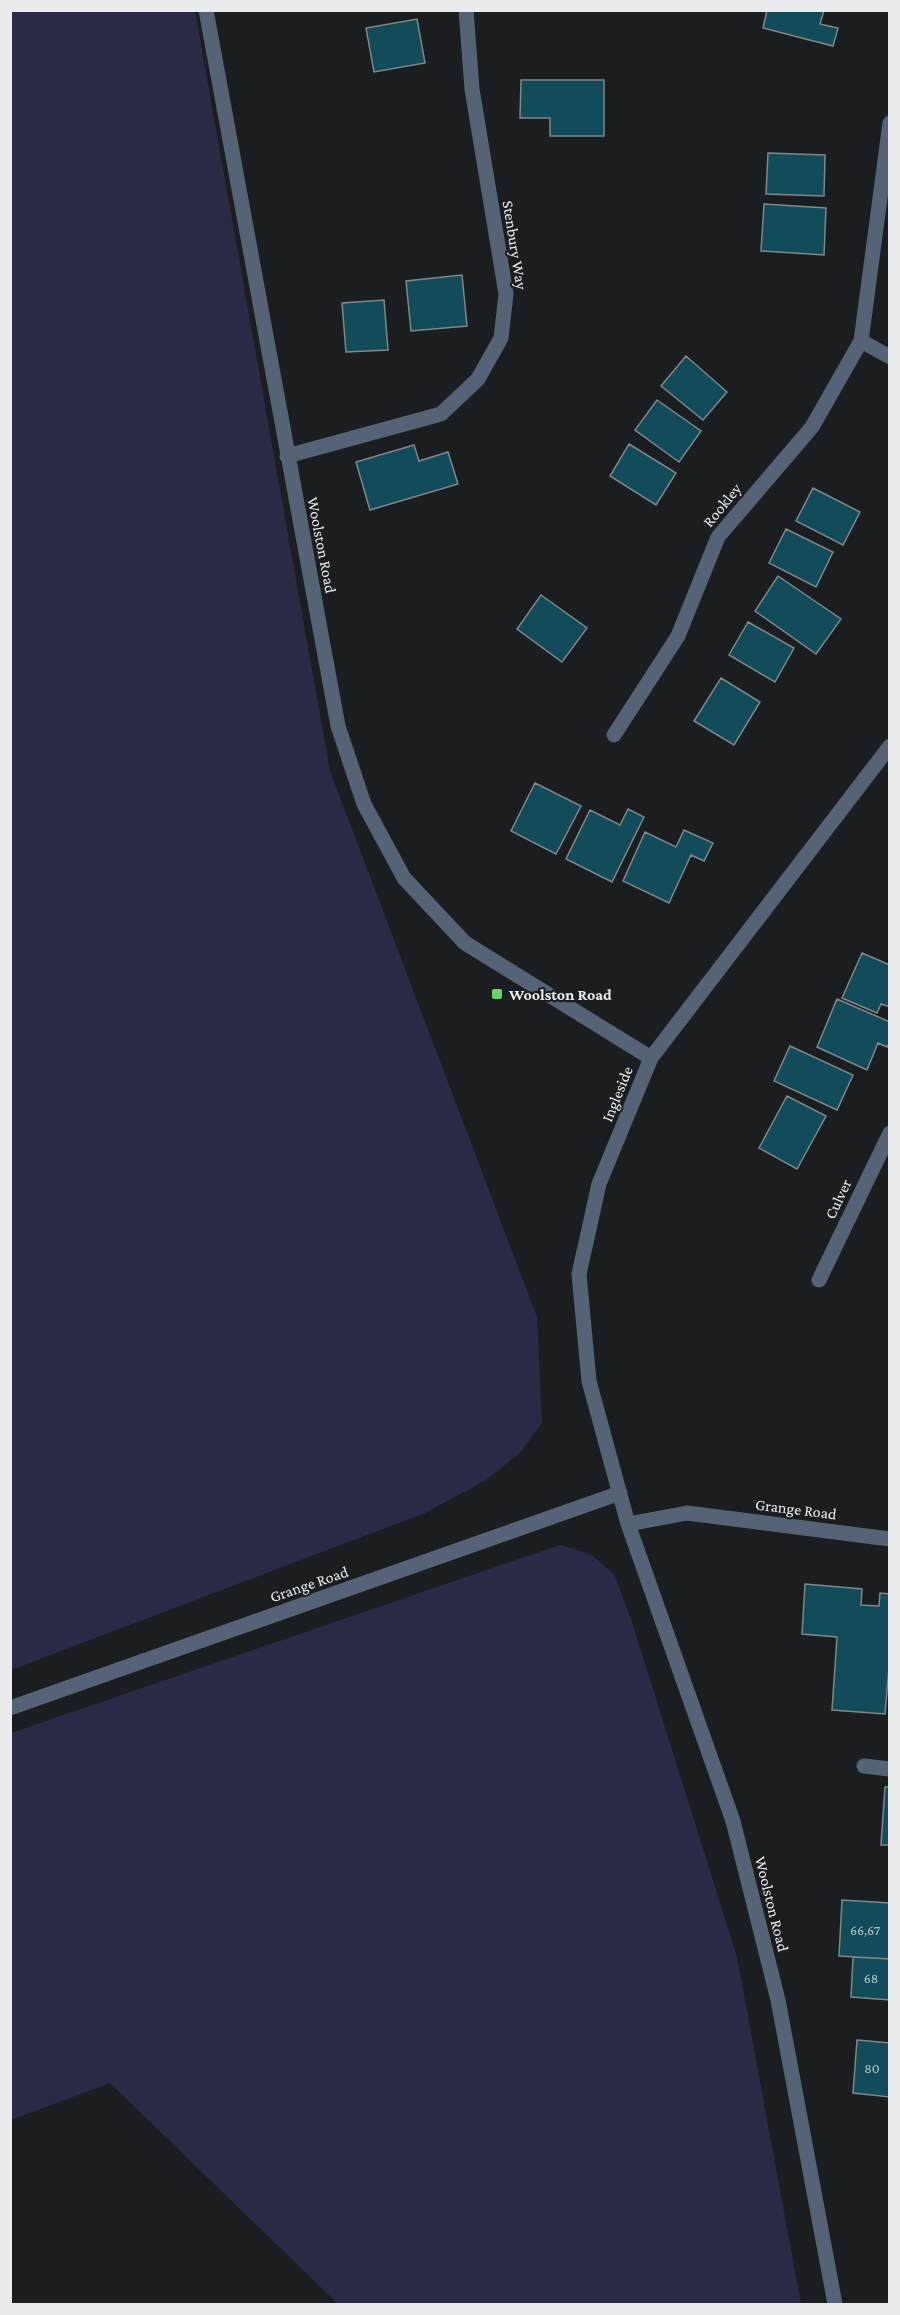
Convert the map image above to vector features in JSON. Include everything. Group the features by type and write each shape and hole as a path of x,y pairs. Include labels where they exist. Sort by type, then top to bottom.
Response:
{"street":[{"name":"Woolston Road","path":"206,10 338,726 364,804 404,878 465,943 651,1058"},
{"name":"Stenbury Way","path":"287,456 441,414 478,379 501,338 506,294 472,89 466,10"},
{"name":"Rookley","path":"614,735 678,636 718,537 812,427 861,342 890,123"},
{"path":"861,342 890,357"},
{"name":"Ingleside","path":"628,1524 589,1381 579,1274 599,1184 651,1058 890,746"},
{"name":"Culver","path":"819,1280 890,1133"},
{"name":"Grange Road","path":"10,1708 620,1493"},
{"name":"Grange Road","path":"628,1524 687,1513 890,1539"},
{"name":"Woolston Road","path":"628,1524 733,1821 778,2000 835,2304"},
{"path":"864,1766 890,1769"}],"shaded area":[{"path":"11,10 195,11 330,771 537,1317 542,1422 522,1451 486,1480 425,1513 11,1670"},
{"path":"560,1545 590,1554 614,1574 631,1619 737,1957 801,2304 338,2304 110,2083 11,2120 11,1733"}],"building":[{"path":"767,10 824,10 820,24 838,28 833,46 763,28"},
{"path":"417,19 425,63 374,72 366,28"},
{"path":"521,80 604,80 604,136 550,136 550,118 520,118"},
{"path":"768,153 825,155 824,196 766,194"},
{"path":"764,204 826,208 824,255 761,251"},
{"path":"462,275 467,326 411,331 406,281"},
{"path":"384,300 388,350 346,352 342,303"},
{"path":"686,356 727,392 703,420 661,386"},
{"path":"657,400 701,431 679,462 635,430"},
{"path":"629,444 676,473 656,505 610,476"},
{"path":"414,445 419,461 448,452 458,484 370,510 356,462"},
{"path":"813,488 860,512 843,545 796,521"},
{"path":"786,529 833,552 816,587 769,563"},
{"path":"778,576 841,619 816,654 755,611"},
{"path":"541,595 587,628 562,662 517,629"},
{"path":"748,622 794,648 775,682 729,655"},
{"path":"721,678 760,702 734,745 694,721"},
{"path":"535,783 581,806 556,854 511,831"},
{"path":"628,809 644,817 612,882 566,859 590,810 620,825"},
{"path":"684,830 713,843 704,861 691,855 669,903 623,881 645,832 676,847"},
{"path":"862,953 890,965 890,1007 881,1004 877,1013 842,998"},
{"path":"837,999 890,1022 890,1042 887,1047 878,1043 867,1070 817,1047"},
{"path":"790,1046 853,1075 837,1110 774,1081"},
{"path":"787,1096 826,1116 797,1169 759,1148"},
{"path":"805,1584 862,1589 861,1605 879,1606 880,1593 890,1594 890,1656 885,1714 832,1710 837,1637 802,1634"},
{"path":"885,1787 890,1787 890,1845 881,1845"},
{"path":"842,1900 890,1903 890,1959 839,1956"},
{"path":"853,1957 890,1959 890,2000 851,1997"},
{"path":"857,2040 890,2043 890,2097 853,2093"}],"place":[{"name":"Woolston Road","path":"497,994"}]}
